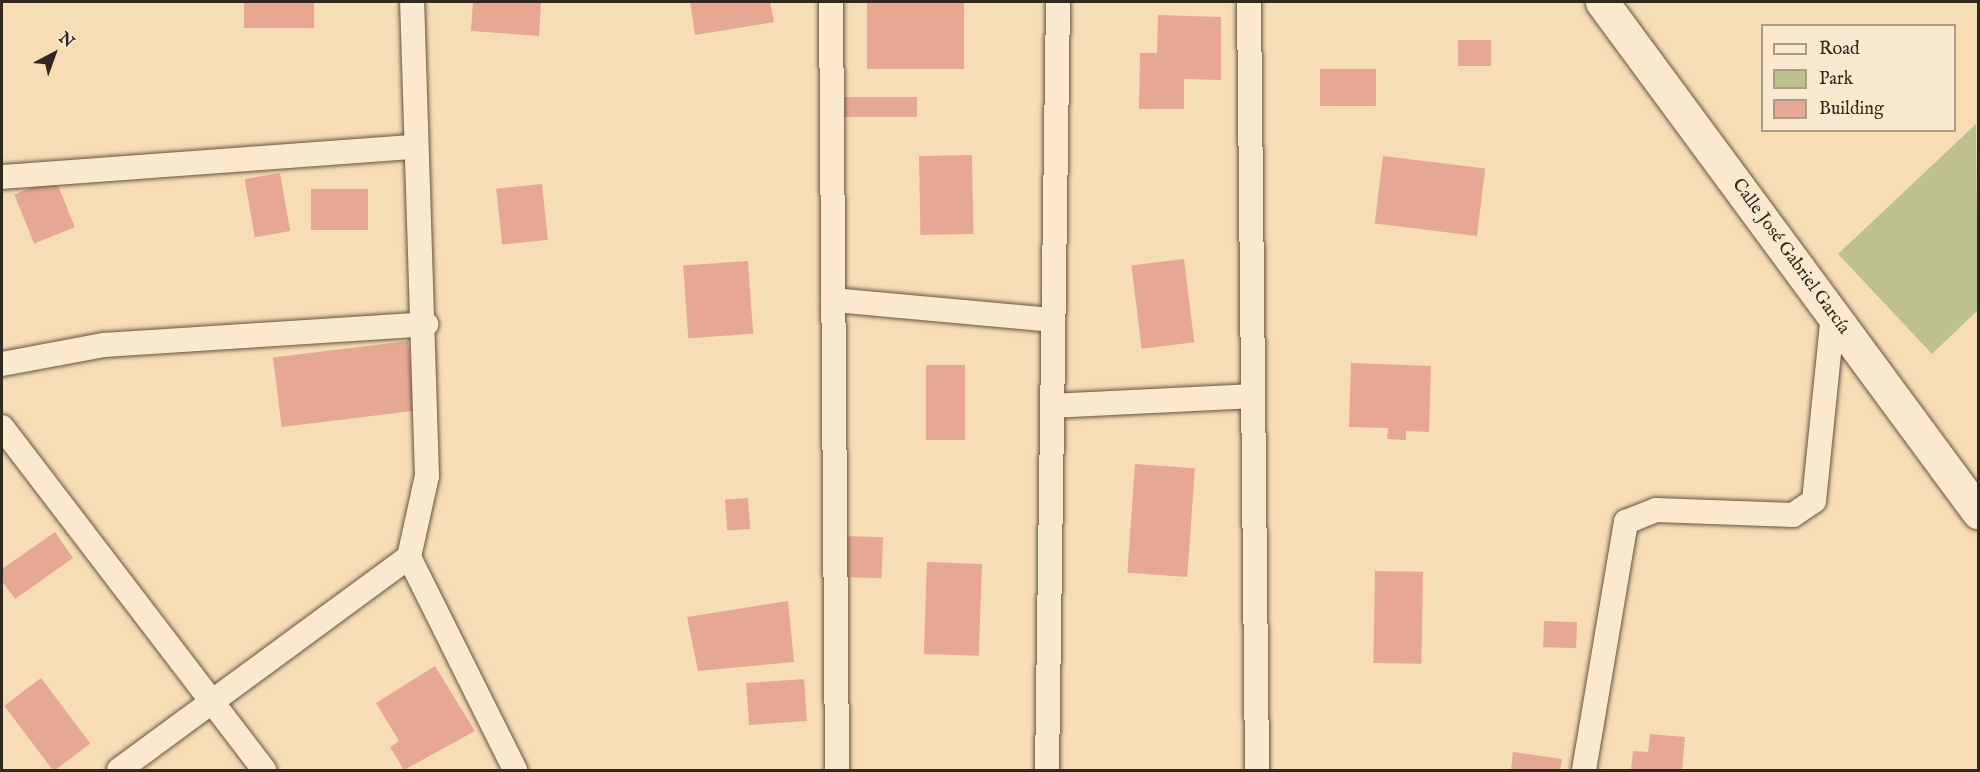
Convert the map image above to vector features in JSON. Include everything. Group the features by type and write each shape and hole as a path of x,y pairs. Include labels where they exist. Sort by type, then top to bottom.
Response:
{"street":[{"path":"412,2 413,147 426,324 427,476 409,557 515,771"},
{"path":"831,2 837,771"},
{"path":"1047,771 1058,2"},
{"path":"1249,2 1257,771"},
{"name":"Calle José Gabriel García","path":"1602,2 1978,512"},
{"path":"2,177 413,147"},
{"path":"833,300 1053,320"},
{"path":"1584,771 1626,522 1656,510 1793,515 1814,501 1833,315"},
{"path":"2,364 104,345 426,324"},
{"path":"1052,406 1253,396"},
{"path":"2,427 213,701 264,771"},
{"path":"119,771 409,557"}],"green space":[{"path":"1976,124 1978,310 1932,354 1838,254"}],"building":[{"path":"244,2 314,2 314,28 244,28"},
{"path":"473,2 541,2 539,36 471,31"},
{"path":"690,2 770,2 774,22 695,35"},
{"path":"867,2 964,2 964,69 867,69"},
{"path":"1158,15 1221,17 1221,80 1184,79 1184,109 1139,109 1140,53 1157,53"},
{"path":"1458,40 1491,40 1491,66 1458,66"},
{"path":"1320,69 1376,69 1376,106 1320,106"},
{"path":"841,97 917,97 917,117 841,117"},
{"path":"972,155 973,234 920,235 919,156"},
{"path":"1383,156 1485,169 1477,236 1375,223"},
{"path":"280,173 290,231 255,237 245,179"},
{"path":"55,178 75,227 34,244 14,194"},
{"path":"542,184 548,240 502,245 496,189"},
{"path":"311,189 368,189 368,230 311,230"},
{"path":"1184,259 1194,342 1142,349 1131,265"},
{"path":"748,261 753,334 688,338 683,266"},
{"path":"408,341 417,410 282,427 273,358"},
{"path":"1351,363 1431,366 1429,432 1406,431 1406,440 1387,439 1388,428 1349,427"},
{"path":"926,365 965,365 965,440 926,440"},
{"path":"1135,464 1195,468 1187,577 1127,573"},
{"path":"748,498 750,529 727,531 725,500"},
{"path":"55,532 73,558 15,599 2,581 2,569"},
{"path":"845,536 883,537 882,578 844,577"},
{"path":"927,562 982,564 979,656 924,654"},
{"path":"1375,571 1423,572 1421,664 1373,663"},
{"path":"788,601 794,662 698,671 687,617"},
{"path":"1544,621 1577,622 1576,648 1543,647"},
{"path":"435,666 475,731 404,770 390,747 399,741 376,703"},
{"path":"41,678 90,743 53,770 4,706"},
{"path":"804,679 807,721 749,725 746,683"},
{"path":"1650,734 1685,737 1682,770 1631,770 1633,751 1648,752"},
{"path":"1513,752 1562,759 1560,770 1511,770"}]}
